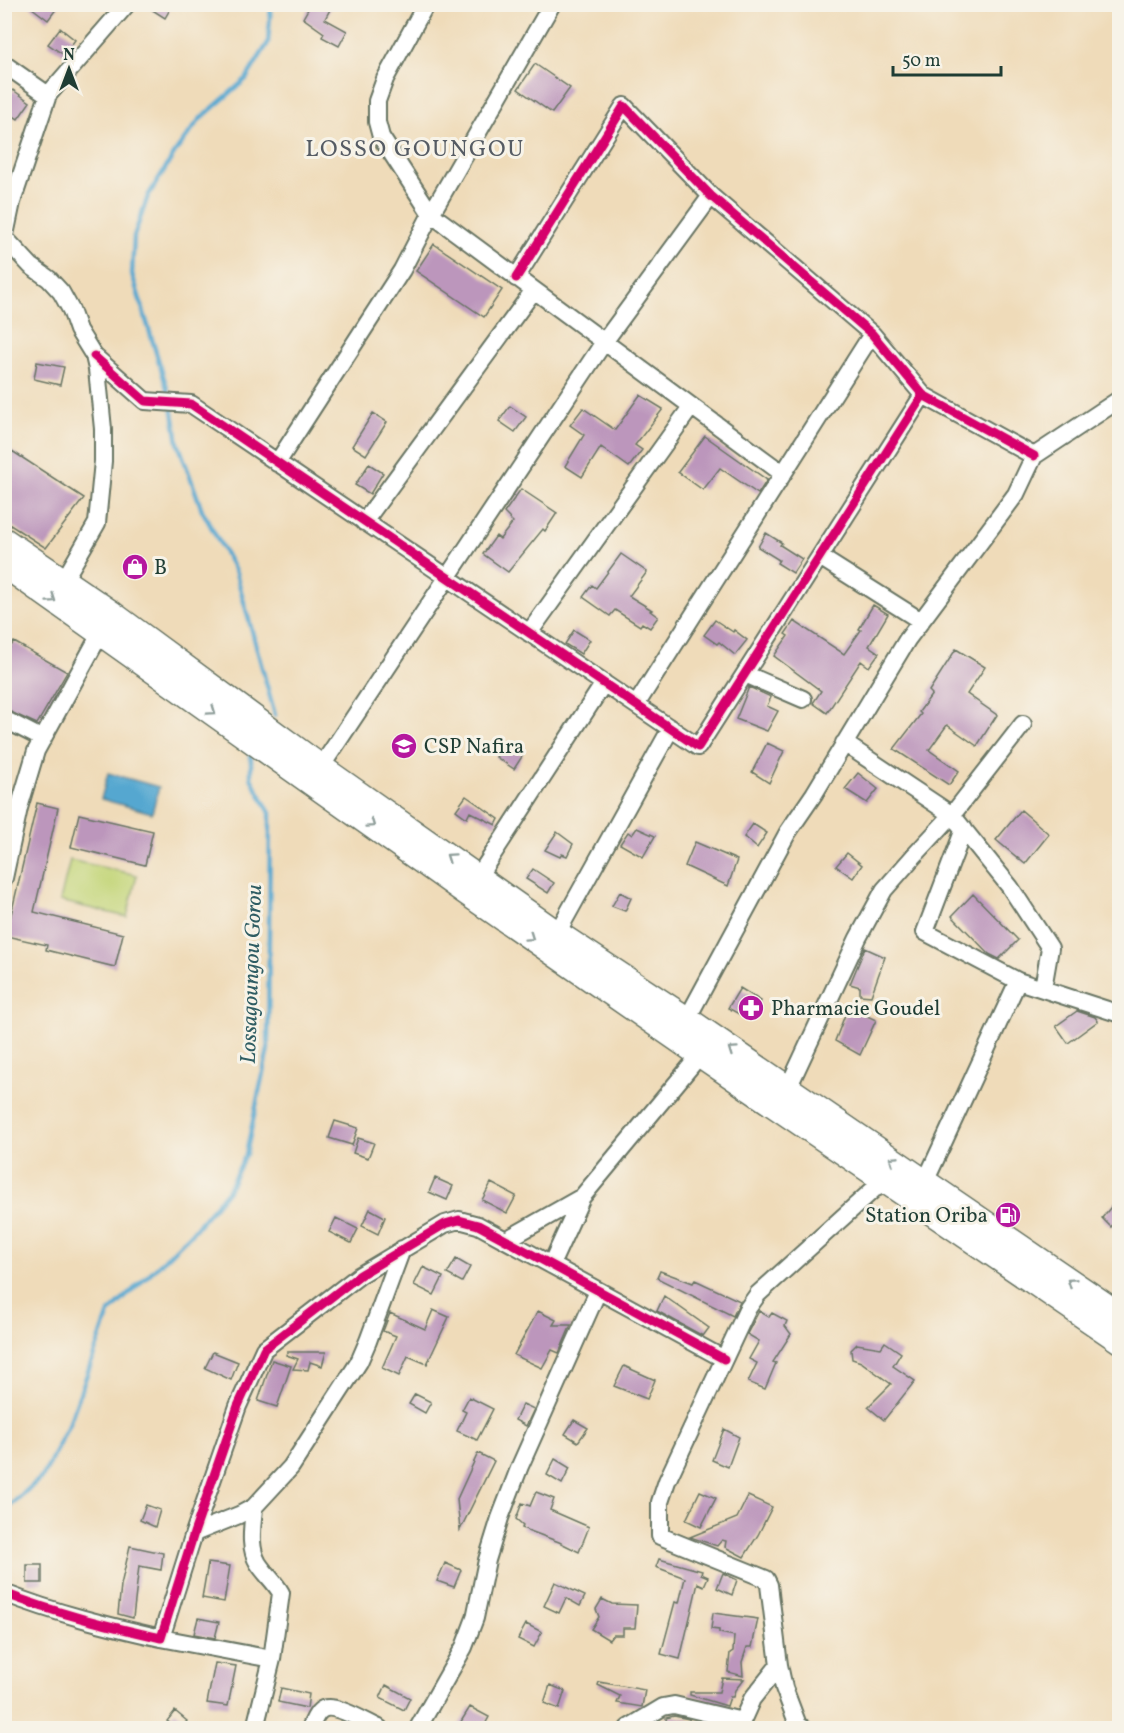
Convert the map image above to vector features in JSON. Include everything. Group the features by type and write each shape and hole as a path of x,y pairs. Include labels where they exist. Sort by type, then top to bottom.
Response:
{"main road":[{"path":"4,540 64,580 106,623 465,892 1119,1341"},
{"path":"4,565 106,623 321,767 557,933 687,1019 1119,1315"}],"street":[{"path":"127,4 48,95 12,202 5,238 61,292 78,330 94,356 145,401 191,405 698,747 923,395"},
{"path":"426,4 386,79 377,101 377,122 381,137 430,214 782,473"},
{"path":"277,463 402,270 430,214 552,4"},
{"path":"4,64 48,95"},
{"path":"516,278 624,106 711,196 872,333 923,395 1034,456"},
{"path":"321,767 604,342 711,196"},
{"path":"364,522 534,290"},
{"path":"636,705 872,333"},
{"path":"64,580 96,523 103,460 103,429 94,356"},
{"path":"687,1019 767,870 907,640 1016,494 1034,456 1119,399"},
{"path":"529,633 691,407"},
{"path":"820,557 921,621"},
{"path":"4,878 10,823 36,751 106,623"},
{"path":"745,674 803,699"},
{"path":"478,877 604,683"},
{"path":"4,720 43,739"},
{"path":"788,1088 870,913 884,890 952,815 1023,724"},
{"path":"557,933 671,728"},
{"path":"844,743 952,815 964,829 1010,887 1050,948 1043,988"},
{"path":"964,829 925,932 1018,981 1119,1014"},
{"path":"925,1182 1018,981"},
{"path":"551,1265 582,1197 700,1055"},
{"path":"803,1728 798,1725 784,1688 779,1665 771,1592 766,1579 660,1536 660,1502 667,1481 748,1308 758,1294 874,1189 887,1183"},
{"path":"506,1240 582,1197"},
{"path":"161,1638 238,1406 264,1348 360,1275 445,1224 459,1220 478,1225 724,1359"},
{"path":"194,1533 254,1507 291,1467 358,1362 402,1249"},
{"path":"418,1728 464,1647 478,1609 487,1560 500,1518 520,1466 598,1291"},
{"path":"254,1507 253,1550 258,1563 281,1593 272,1659 255,1728"},
{"path":"4,1593 40,1607 161,1638 272,1659"},
{"path":"628,1728 663,1707 674,1705 740,1725 752,1699 779,1665"},
{"path":"310,1728 320,1710 326,1707 336,1708 379,1728"}],"green space":[{"path":"70,860 137,875 127,917 60,901"}],"water":[{"path":"108,773 159,787 152,813 101,799"}],"building":[{"path":"27,4 60,4 48,20"},
{"path":"143,4 173,4 165,18"},
{"path":"311,4 333,4 325,19 347,31 339,46 322,37 324,33 303,18"},
{"path":"60,28 75,40 64,55 48,44"},
{"path":"535,64 570,88 552,113 518,89"},
{"path":"13,90 30,102 18,119 4,110 4,103"},
{"path":"434,244 502,290 484,317 416,271"},
{"path":"37,362 64,367 60,385 34,379"},
{"path":"640,395 663,409 635,445 642,450 629,467 601,447 582,477 565,466 584,435 570,425 583,408 615,430"},
{"path":"510,406 526,417 515,432 499,421"},
{"path":"373,413 387,422 366,455 352,446"},
{"path":"705,436 767,480 758,494 720,468 703,490 678,472"},
{"path":"12,451 84,498 46,548 4,521 4,463"},
{"path":"369,464 383,473 370,494 355,485"},
{"path":"521,489 557,513 545,531 543,529 508,572 483,554 496,536 500,539 513,522 504,513"},
{"path":"766,533 802,559 793,573 777,563 779,560 758,547"},
{"path":"621,554 647,572 629,596 652,610 650,611 658,617 650,628 642,623 640,626 615,610 610,616 583,597 592,585 596,588"},
{"path":"873,605 888,614 869,646 879,653 869,667 861,661 827,713 813,703 821,691 774,656 788,636 785,634 794,621 844,654 861,630 859,629"},
{"path":"715,620 747,640 735,655 719,642 717,644 704,635"},
{"path":"574,630 590,640 581,654 565,644"},
{"path":"14,642 67,672 37,724 4,709 4,655"},
{"path":"956,649 985,667 967,694 997,715 977,746 947,725 929,750 959,771 949,785 894,749 921,714 919,712 932,694 929,691"},
{"path":"749,687 771,697 767,706 778,711 767,731 736,719"},
{"path":"505,743 523,755 514,769 496,757"},
{"path":"767,743 784,751 769,783 752,772"},
{"path":"858,773 878,789 867,803 845,789"},
{"path":"466,796 499,819 496,825 470,812 467,818 456,810"},
{"path":"37,803 58,808 34,912 123,934 115,967 46,950 47,945 6,936"},
{"path":"1021,810 1049,834 1025,864 996,840"},
{"path":"79,814 153,831 145,865 71,847"},
{"path":"753,824 767,833 757,848 744,837"},
{"path":"637,828 655,836 643,857 620,844 628,832 632,835"},
{"path":"557,832 573,844 567,856 562,854 560,857 545,850"},
{"path":"695,842 737,860 728,886 685,866"},
{"path":"847,853 862,865 853,878 836,866"},
{"path":"533,869 554,883 548,893 526,879"},
{"path":"620,892 631,898 625,911 612,906"},
{"path":"973,894 1018,940 999,959 989,954 952,916"},
{"path":"865,948 885,957 871,996 860,995 860,987 850,984"},
{"path":"740,988 761,1001 750,1020 728,1008"},
{"path":"848,1007 876,1020 860,1055 835,1041"},
{"path":"1077,1011 1095,1017 1098,1021 1068,1043 1056,1026"},
{"path":"335,1121 358,1128 352,1145 329,1138"},
{"path":"358,1138 374,1143 368,1158 353,1153"},
{"path":"435,1178 453,1186 447,1200 429,1192"},
{"path":"491,1183 516,1196 507,1213 482,1200"},
{"path":"1119,1197 1119,1216 1111,1227 1102,1218"},
{"path":"370,1209 385,1217 378,1234 362,1226"},
{"path":"336,1218 358,1229 351,1243 329,1232"},
{"path":"456,1259 470,1267 462,1282 447,1274"},
{"path":"423,1267 443,1277 434,1295 414,1285"},
{"path":"660,1271 693,1283 695,1280 740,1301 733,1316 657,1278"},
{"path":"664,1296 709,1328 703,1336 657,1311"},
{"path":"433,1310 449,1317 427,1364 408,1356 399,1376 382,1368 396,1336 383,1331 390,1313 425,1329"},
{"path":"538,1311 556,1320 553,1325 571,1325 559,1353 552,1350 542,1368 514,1355"},
{"path":"759,1311 769,1317 772,1313 787,1321 785,1326 791,1334 773,1362 776,1363 765,1389 748,1382 757,1363 749,1359 759,1341 747,1334"},
{"path":"885,1342 901,1353 893,1366 915,1381 884,1420 868,1407 891,1384 861,1362 852,1359 851,1350 857,1344 881,1348"},
{"path":"213,1352 238,1362 231,1380 205,1368"},
{"path":"287,1352 326,1352 322,1366 310,1362 308,1370 293,1369 298,1359 286,1355"},
{"path":"272,1360 291,1366 277,1407 258,1401"},
{"path":"624,1366 655,1380 647,1399 614,1386"},
{"path":"415,1394 431,1402 425,1413 409,1404"},
{"path":"469,1397 493,1409 477,1440 457,1431 466,1412 462,1410"},
{"path":"523,1404 534,1409 526,1426 515,1420"},
{"path":"574,1420 588,1428 578,1442 565,1434"},
{"path":"724,1429 739,1437 728,1467 712,1460"},
{"path":"478,1453 494,1461 460,1530 457,1499"},
{"path":"555,1459 570,1468 562,1484 547,1475"},
{"path":"700,1491 716,1498 701,1527 686,1520"},
{"path":"536,1492 554,1499 550,1510 589,1527 579,1552 522,1528 523,1525 516,1519 522,1503 530,1506"},
{"path":"748,1496 772,1507 744,1557 725,1547 726,1541 722,1540 717,1546 690,1537 737,1518"},
{"path":"146,1505 160,1510 155,1527 140,1520"},
{"path":"130,1546 163,1553 161,1570 139,1566 133,1618 118,1614 121,1585"},
{"path":"659,1559 702,1571 701,1574 708,1577 704,1586 698,1583 680,1659 661,1654 675,1602 679,1603 685,1578 656,1567"},
{"path":"208,1563 230,1566 224,1602 202,1598"},
{"path":"445,1563 461,1570 454,1587 437,1581"},
{"path":"27,1565 42,1565 42,1583 27,1583"},
{"path":"723,1573 737,1580 732,1595 717,1588"},
{"path":"555,1582 585,1596 580,1606 566,1598 559,1613 544,1606"},
{"path":"602,1599 612,1604 637,1605 635,1628 623,1628 623,1635 613,1635 609,1640 591,1629 599,1617 596,1609"},
{"path":"713,1613 758,1619 752,1647 747,1647 742,1662 743,1676 728,1672 734,1636 711,1629"},
{"path":"198,1618 219,1622 215,1638 194,1634"},
{"path":"526,1624 542,1632 534,1647 518,1639"},
{"path":"215,1663 236,1666 228,1706 207,1703"},
{"path":"722,1678 744,1679 735,1690 733,1697 730,1697 727,1706 690,1695 690,1692 719,1692"},
{"path":"599,1682 645,1690 642,1707 617,1703 620,1696 598,1685"},
{"path":"386,1685 410,1698 404,1710 380,1698"},
{"path":"550,1685 565,1691 559,1709 544,1703"},
{"path":"281,1688 309,1694 307,1708 278,1702"},
{"path":"470,1707 489,1717 483,1728 457,1728"},
{"path":"175,1711 187,1721 181,1728 176,1728 167,1721"},
{"path":"674,1716 689,1719 690,1728 667,1728 666,1718"}],"waterway":[{"name":"Lossagoungou Gorou","path":"170,398 132,274 134,236 148,196 176,151 199,120 246,79 268,43 271,4"},
{"name":"Lossagoungou Gorou","path":"172,406 178,443 202,510 236,573 275,715"},
{"name":"Lossagoungou Gorou","path":"4,1511 43,1476 69,1424 109,1313 191,1234 228,1190 246,1154 268,1049 270,813 251,778 251,754"}],"cycle path":[{"path":"516,278 624,106 711,196 872,334 923,395 1034,456"},
{"path":"94,356 145,401 191,404 698,747 923,395"},
{"path":"4,1593 43,1607 161,1638 238,1406 264,1349 360,1275 445,1224 459,1220 478,1225 724,1359"}],"place":[{"name":"B","path":"135,567"},
{"name":"CSP Nafira","path":"404,746"},
{"name":"Pharmacie Goudel","path":"751,1008"},
{"name":"Station Oriba","path":"1008,1215"}],"district":[{"name":"LOSSO GOUNGOU","path":"415,148"}]}
